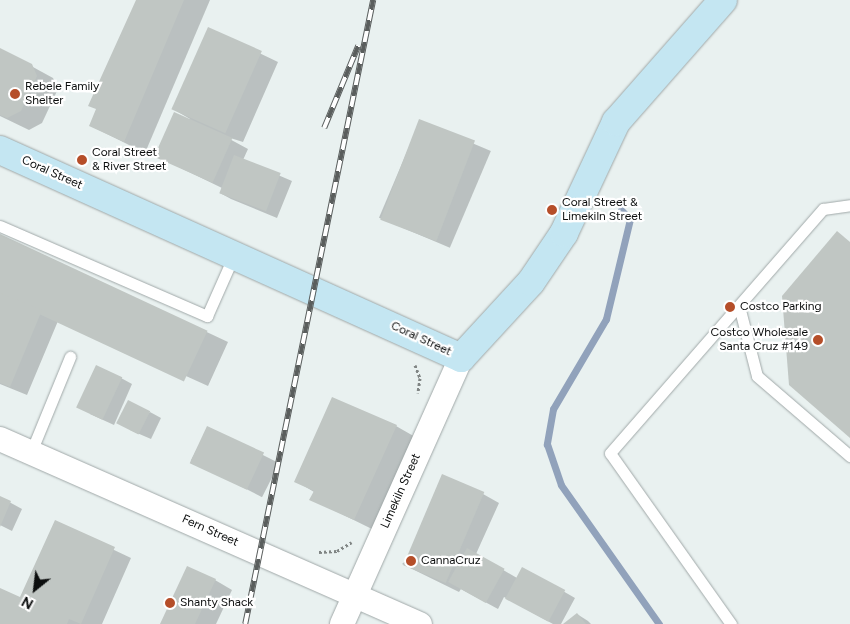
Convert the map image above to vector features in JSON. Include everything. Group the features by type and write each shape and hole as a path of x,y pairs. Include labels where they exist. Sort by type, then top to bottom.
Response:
{"street":[{"name":"Coral Street","path":"0,150 461,358 531,282 564,233 616,122 723,0"},
{"name":"Limekiln Street","path":"342,624 461,358"},
{"name":"Fern Street","path":"0,439 420,624"}],"lane":[{"path":"731,624 610,453 823,209 850,205"},
{"path":"0,226 206,316 234,254"},
{"path":"739,306 757,376 850,456"},
{"path":"31,452 70,358"}],"path":[{"path":"411,362 420,378 414,402"},
{"path":"317,552 337,552 351,544 355,535"}],"building":[{"path":"136,0 184,0 124,142 89,126 96,109 88,106"},
{"path":"208,27 262,51 225,133 171,109"},
{"name":"Rebele Family Shelter","path":"0,48 32,64 37,76 21,111 7,118 0,115"},
{"path":"174,112 232,138 213,183 154,157"},
{"path":"419,119 475,141 436,241 380,220"},
{"path":"234,155 281,173 266,211 219,193"},
{"name":"Costco Wholesale Santa Cruz #149","path":"837,231 850,242 850,438 789,385 782,296"},
{"path":"0,234 208,331 184,382 0,296"},
{"path":"0,293 42,310 10,387 0,383"},
{"path":"96,365 122,377 102,420 76,408"},
{"path":"332,397 397,425 354,520 309,500 314,491 294,482"},
{"path":"128,400 150,411 138,435 116,423"},
{"path":"207,426 264,453 247,490 190,463"},
{"path":"442,474 484,492 446,583 403,565"},
{"path":"0,496 11,501 0,527"},
{"path":"55,520 115,547 81,624 69,619 67,624 0,624 0,588 20,597"},
{"path":"467,548 505,569 486,603 448,582"},
{"path":"187,566 216,579 195,624 160,624"},
{"path":"522,567 565,590 548,622 505,599"},
{"path":"577,613 586,624 563,624"}],"waterway":[{"path":"621,210 630,219 606,319 553,409 547,444 561,485 659,624"}],"railway":[{"path":"245,624 373,0"},
{"path":"324,128 358,46"}],"place":[{"name":"Rebele Family Shelter","path":"15,94"},
{"name":"Coral Street & River Street","path":"82,160"},
{"name":"Coral Street & Limekiln Street","path":"552,210"},
{"name":"Costco Parking","path":"730,307"},
{"name":"Costco Wholesale Santa Cruz #149","path":"818,340"},
{"name":"CannaCruz","path":"411,561"},
{"name":"Shanty Shack","path":"170,603"}]}
